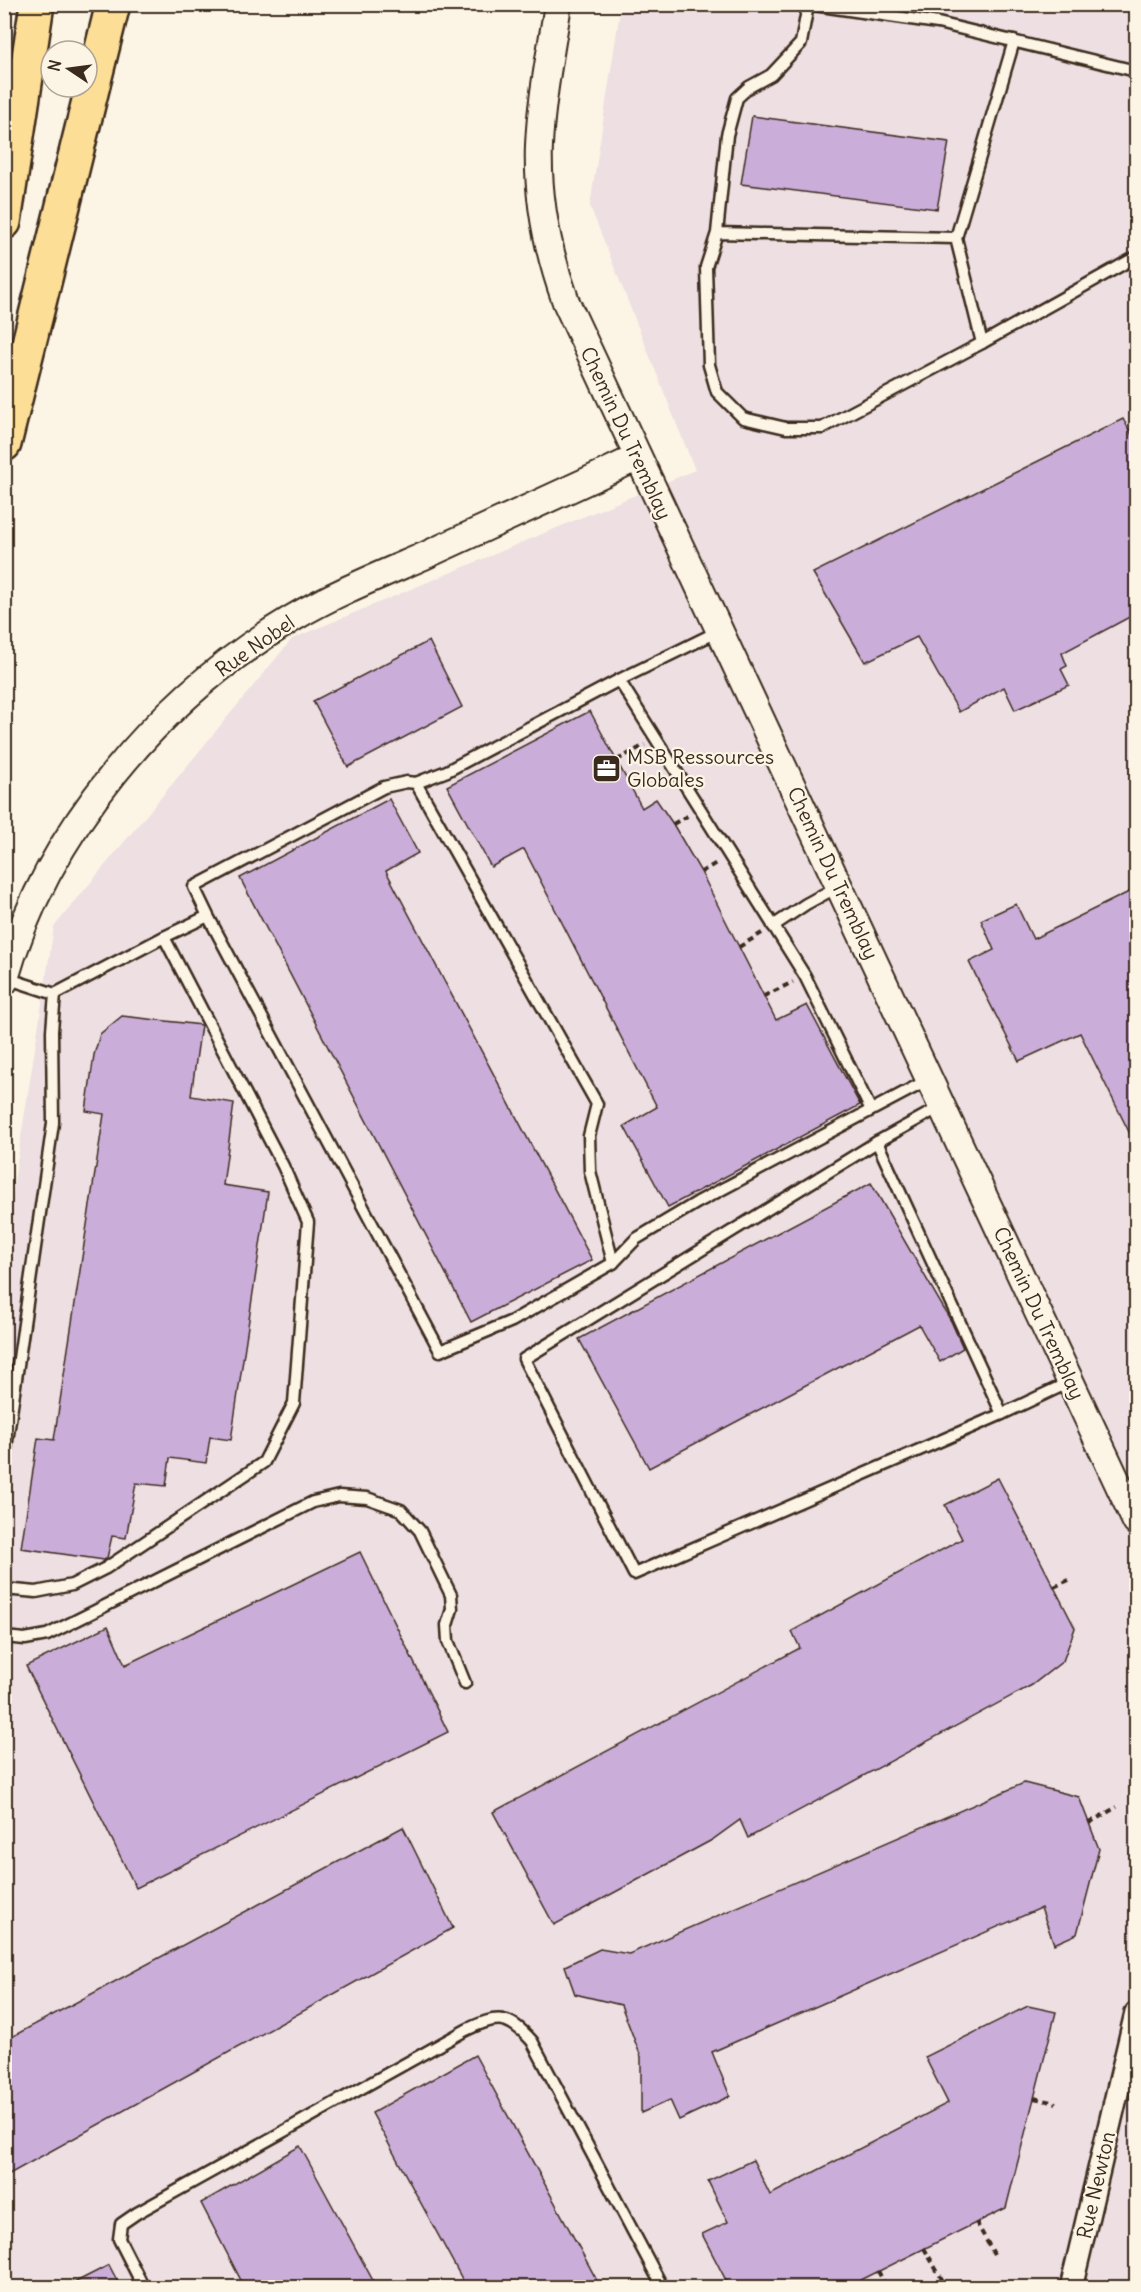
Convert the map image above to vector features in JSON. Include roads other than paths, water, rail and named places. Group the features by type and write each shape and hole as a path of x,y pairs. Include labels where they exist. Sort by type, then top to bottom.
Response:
{"highway":[{"path":"4,222 37,4"},
{"path":"4,444 113,4"}],"street":[{"name":"Chemin Du Tremblay","path":"558,4 539,146 545,225 554,267 566,302 1137,1522"},
{"name":"Rue Nobel","path":"5,980 31,910 46,878 77,826 135,750 210,676 259,639 331,597 638,457"},
{"name":"Rue Newton","path":"1071,2288 1137,2013"}],"lane":[{"path":"1137,71 938,23 808,5 801,43 771,75 749,87 738,98 726,135 717,233 706,267 710,365 717,392 743,418 786,428 822,428 1137,257"},
{"path":"982,343 956,238 1014,41"},
{"path":"717,233 956,238"},
{"path":"719,631 619,680 447,771 416,783 407,782 384,787 194,886 208,916 440,1351 512,1321 613,1263 636,1239 698,1202 930,1079"},
{"path":"619,680 805,976 871,1110"},
{"path":"416,783 597,1104 589,1136 590,1171 613,1263"},
{"path":"773,926 839,886"},
{"path":"5,980 55,994 208,916"},
{"path":"4,1589 36,1592 72,1585 106,1568 264,1462 294,1402 308,1222 283,1166 164,937"},
{"path":"4,1461 53,1123 52,1031 55,994"},
{"path":"942,1106 877,1142 524,1359 634,1574 1071,1382"},
{"path":"877,1142 1002,1414"},
{"path":"4,1636 26,1639 47,1635 313,1502 339,1496 367,1498 401,1510 420,1531 451,1595 452,1609 447,1625 448,1641 465,1683"},
{"path":"144,2288 119,2239 121,2224 466,2030 495,2018 520,2027 532,2041 663,2288"}],"place":[{"name":"MSB Ressources Globales","path":"606,769"}]}
